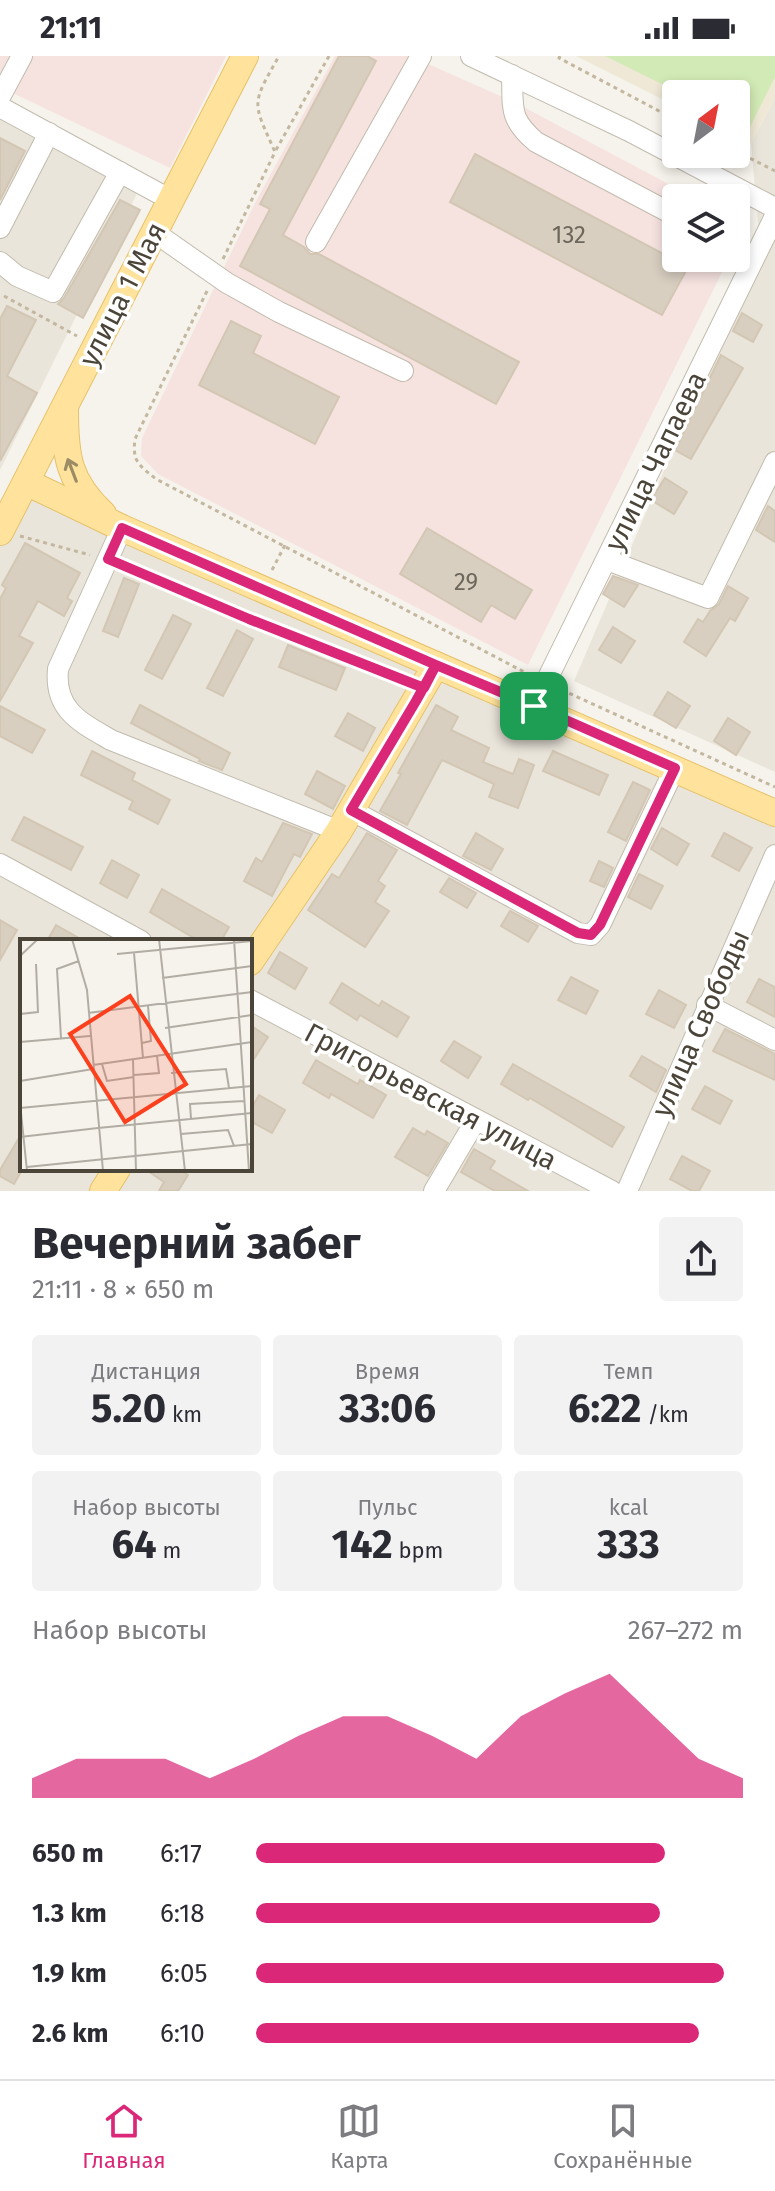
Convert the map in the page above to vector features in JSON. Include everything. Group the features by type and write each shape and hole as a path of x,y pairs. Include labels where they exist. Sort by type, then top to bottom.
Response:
{"main road":[{"name":"улица 1 Мая","path":"6,524 245,56"},
{"path":"65,405 65,444 70,472 86,498 117,525"},
{"path":"26,482 430,677 539,694 675,768 775,813"},
{"path":"252,959 345,821 430,677"},
{"path":"103,1191 116,1171"}],"street":[{"path":"22,56 1,109 171,200"},
{"path":"316,242 421,56"},
{"path":"471,56 629,131 775,208"},
{"path":"512,75 513,114 520,129 536,142 662,209"},
{"path":"0,228 49,133"},
{"path":"0,262 17,276 53,292 120,172"},
{"name":"улица Чапаева","path":"539,694 775,216"},
{"path":"154,232 215,275 279,312 403,371"},
{"path":"607,560 708,598 775,462"},
{"path":"117,525 108,559 58,669 57,683 66,708 81,722 111,740 345,821 578,933 591,935 600,925 675,768"},
{"name":"улица Свободы","path":"627,1191 775,855"},
{"path":"0,864 137,939"},
{"name":"Григорьевская улица","path":"252,1001 612,1191"},
{"path":"707,1005 775,1040"},
{"path":"434,1191 476,1120"}],"path":[{"path":"275,152 256,104 279,56"},
{"path":"329,56 275,152 135,439 133,454 140,466 156,479 285,545 539,694 775,787"},
{"path":"558,57 662,113"},
{"path":"750,158 775,171"},
{"path":"4,296 77,336"},
{"path":"6,524 108,559 249,619 430,677"},
{"path":"271,572 285,545"}],"shaded area":[{"path":"0,56 226,56 170,168 0,87"},
{"path":"335,56 410,56 516,103 669,184 662,184 662,272 722,272 528,665 158,474 141,456 142,438 255,203"},
{"path":"576,56 775,56 775,98 751,143 750,80 662,80 662,99"},
{"path":"775,98 775,772 574,681 760,246 751,143"},
{"path":"0,101 145,177 0,470"},
{"path":"26,482 775,813 775,1191 0,1191 0,534"}],"green space":[{"path":"605,56 775,56 775,77 750,127 750,80 662,80 662,84"}],"building":[{"path":"339,56 367,56 376,61 283,235 310,254 319,254 519,362 496,404 240,266 270,209 260,204"},
{"path":"0,138 25,151 0,200"},
{"path":"475,154 662,253 662,272 685,272 662,315 450,202"},
{"path":"120,200 140,210 83,318 58,304"},
{"path":"7,306 36,320 7,376 37,393 0,461 0,319"},
{"path":"742,313 762,325 753,342 733,331"},
{"path":"231,321 261,336 253,353 339,397 315,444 199,385"},
{"path":"721,355 743,368 691,459 675,450"},
{"path":"665,478 687,492 674,514 651,500"},
{"path":"768,506 775,511 775,542 756,530"},
{"path":"427,528 532,590 515,619 491,605 481,622 400,574"},
{"path":"25,543 80,573 67,598 72,601 64,616 38,601 19,636 33,643 0,701 0,599 6,588 2,585"},
{"path":"613,576 638,585 624,607 603,594"},
{"path":"124,578 139,584 118,637 103,631"},
{"path":"728,586 748,598 735,621 730,618 706,656 684,642 698,619 703,622 719,604"},
{"path":"173,615 191,624 162,679 145,670"},
{"path":"613,627 635,641 621,663 599,650"},
{"path":"237,630 253,639 223,696 207,688"},
{"path":"288,645 345,668 336,690 279,667"},
{"path":"668,692 690,706 676,728 654,715"},
{"path":"140,705 230,753 222,770 199,761 131,723"},
{"path":"436,705 458,717 451,730 489,748 483,762 513,774 519,759 534,765 518,808 489,797 494,784 442,760 407,825 380,811"},
{"path":"0,706 45,730 32,753 0,736"},
{"path":"348,713 375,728 363,751 335,736"},
{"path":"728,718 750,732 736,755 714,741"},
{"path":"92,751 135,773 132,780 170,800 158,824 129,809 133,801 81,775"},
{"path":"553,751 608,775 599,795 543,771"},
{"path":"317,771 345,786 333,809 305,794"},
{"path":"633,782 650,790 626,841 608,832"},
{"path":"24,817 83,847 71,870 12,840"},
{"path":"283,823 312,834 300,857 294,854 272,896 244,881 256,858 262,862"},
{"path":"662,828 689,844 677,865 651,849"},
{"path":"367,833 397,850 378,881 385,886 375,902 389,911 365,947 308,910 332,874 339,878"},
{"path":"476,833 503,849 491,870 463,856"},
{"path":"724,833 752,848 739,871 712,856"},
{"path":"112,860 139,875 127,898 100,883"},
{"path":"599,861 613,868 604,887 590,881"},
{"path":"639,874 663,886 651,909 628,897"},
{"path":"449,878 476,893 467,908 440,892"},
{"path":"162,889 229,927 222,939 196,939 150,912"},
{"path":"510,911 538,926 528,942 501,926"},
{"path":"0,920 17,930 0,960"},
{"path":"56,925 80,939 48,939"},
{"path":"280,952 307,968 295,989 268,973"},
{"path":"571,977 598,991 586,1014 558,1000"},
{"path":"759,979 775,987 775,1017 747,1002"},
{"path":"342,983 379,1006 382,1001 409,1017 397,1037 360,1015 357,1020 330,1003"},
{"path":"659,990 686,1005 674,1028 646,1014"},
{"path":"252,1026 268,1037 252,1062"},
{"path":"725,1029 775,1054 775,1080 713,1051"},
{"path":"454,1041 481,1057 468,1078 441,1061"},
{"path":"642,1056 666,1070 656,1092 630,1076"},
{"path":"316,1060 358,1084 360,1080 386,1095 373,1118 331,1094 329,1098 303,1083"},
{"path":"513,1064 624,1127 612,1147 501,1084"},
{"path":"705,1086 732,1101 720,1124 692,1109"},
{"path":"259,1095 285,1110 272,1133 252,1122 252,1107"},
{"path":"413,1128 425,1135 427,1131 448,1143 428,1176 395,1157"},
{"path":"20,1136 21,1171 14,1184 0,1176 0,1170"},
{"path":"474,1149 495,1161 490,1169 528,1191 495,1191 461,1172"},
{"path":"682,1156 710,1171 699,1191 692,1191 670,1179"},
{"path":"148,1171 182,1171 188,1175 178,1191 159,1191 164,1182"}],"route":[{"path":"534,706 436,665 424,688 108,559 122,528 436,665 424,688 351,810 578,933 591,935 600,925 675,768 534,706"}]}
